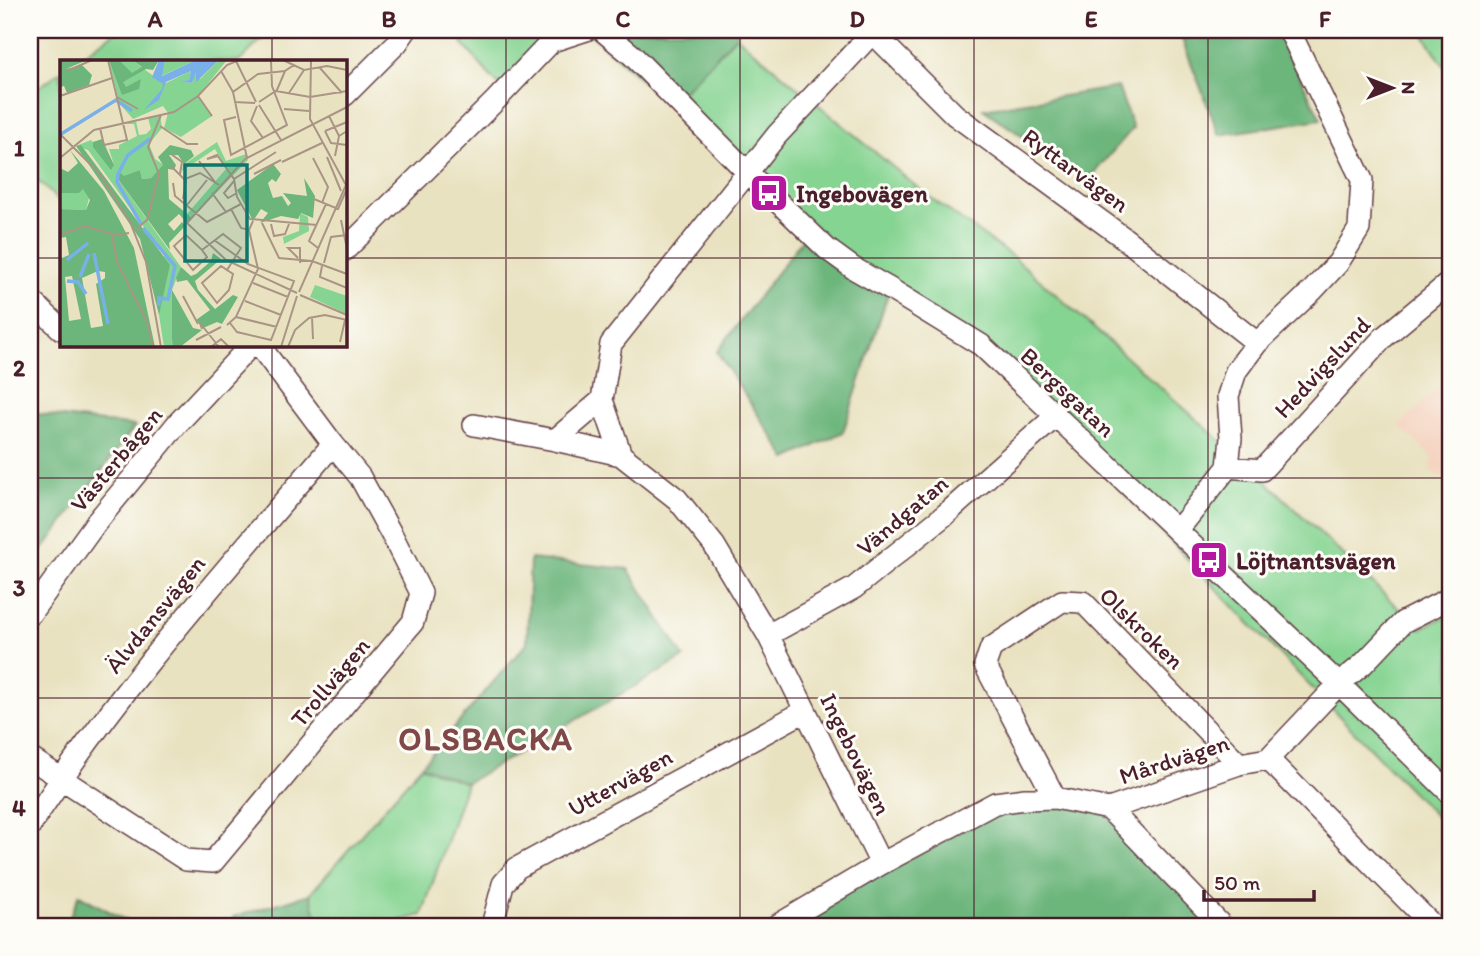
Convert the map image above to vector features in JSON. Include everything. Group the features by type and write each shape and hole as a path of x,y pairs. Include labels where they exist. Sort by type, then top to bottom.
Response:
{"street":[{"path":"346,93 397,43 406,30"},
{"path":"346,249 552,41 586,30"},
{"name":"Bergsgatan","path":"602,30 632,55 747,173 827,249 853,268 981,345 1339,684 1450,793"},
{"path":"1177,531 1228,467 1231,438 1228,397 1236,372 1257,343 1338,263 1359,229 1362,180 1289,30"},
{"path":"621,456 602,400 611,344 777,135 874,31"},
{"name":"Ryttarvägen","path":"874,31 956,115 1124,238 1257,343"},
{"name":"Hedvigslund","path":"1228,467 1262,470 1384,337 1450,282"},
{"path":"30,299 60,328"},
{"name":"Västerbågen","path":"30,614 95,524 177,424 250,346"},
{"name":"Trollvägen","path":"30,758 186,860 213,862 413,622 421,593 360,477 260,346"},
{"path":"555,440 602,400"},
{"name":"Vändgatan","path":"768,635 854,588 946,514 1056,416"},
{"path":"474,425 621,456"},
{"name":"Älvdansvägen","path":"30,826 136,677 333,444"},
{"name":"Ingebovägen","path":"621,456 677,499 714,545 768,635 881,864"},
{"name":"Mårdvägen","path":"776,926 881,864 995,803 1055,798 1109,809 1239,764 1269,759 1339,684 1363,664 1403,622 1450,598"},
{"name":"Olskroken","path":"1055,798 985,665 991,648 1062,601 1083,603 1239,764"},
{"name":"Uttervägen","path":"492,926 503,884 517,868 805,711"},
{"path":"1269,759 1433,926"},
{"path":"1109,809 1222,926"}],"shaded area":[{"path":"1440,385 1450,386 1450,470 1439,478 1431,470 1432,457 1399,426"}],"green space":[{"path":"118,30 271,30 241,60 76,60"},
{"path":"474,30 600,30 557,46 508,94 462,43"},
{"path":"600,30 738,30 736,36 670,105 593,36"},
{"path":"1199,30 1277,30 1321,119 1219,135 1180,34"},
{"path":"1421,30 1450,30 1450,75"},
{"path":"736,36 924,193 1017,260 1267,482 1420,629 1450,614 1450,831 981,345 853,268 670,105"},
{"path":"60,72 60,202 30,173 30,94"},
{"path":"1118,87 1133,128 1087,181 983,109"},
{"path":"810,229 888,294 843,432 787,459 717,352"},
{"path":"30,413 135,426 39,555 30,538"},
{"path":"530,559 628,569 684,658 466,783 421,766 527,643"},
{"path":"421,766 466,783 422,915 380,926 319,926 310,894"},
{"path":"995,803 1109,809 1222,926 776,926"},
{"path":"310,894 319,926 235,926 233,917"},
{"path":"79,895 136,926 66,926"}],"place":[{"name":"Ingebovägen","path":"769,193"},
{"name":"Löjtnantsvägen","path":"1209,560"}],"district":[{"name":"OLSBACKA","path":"486,739"}]}
